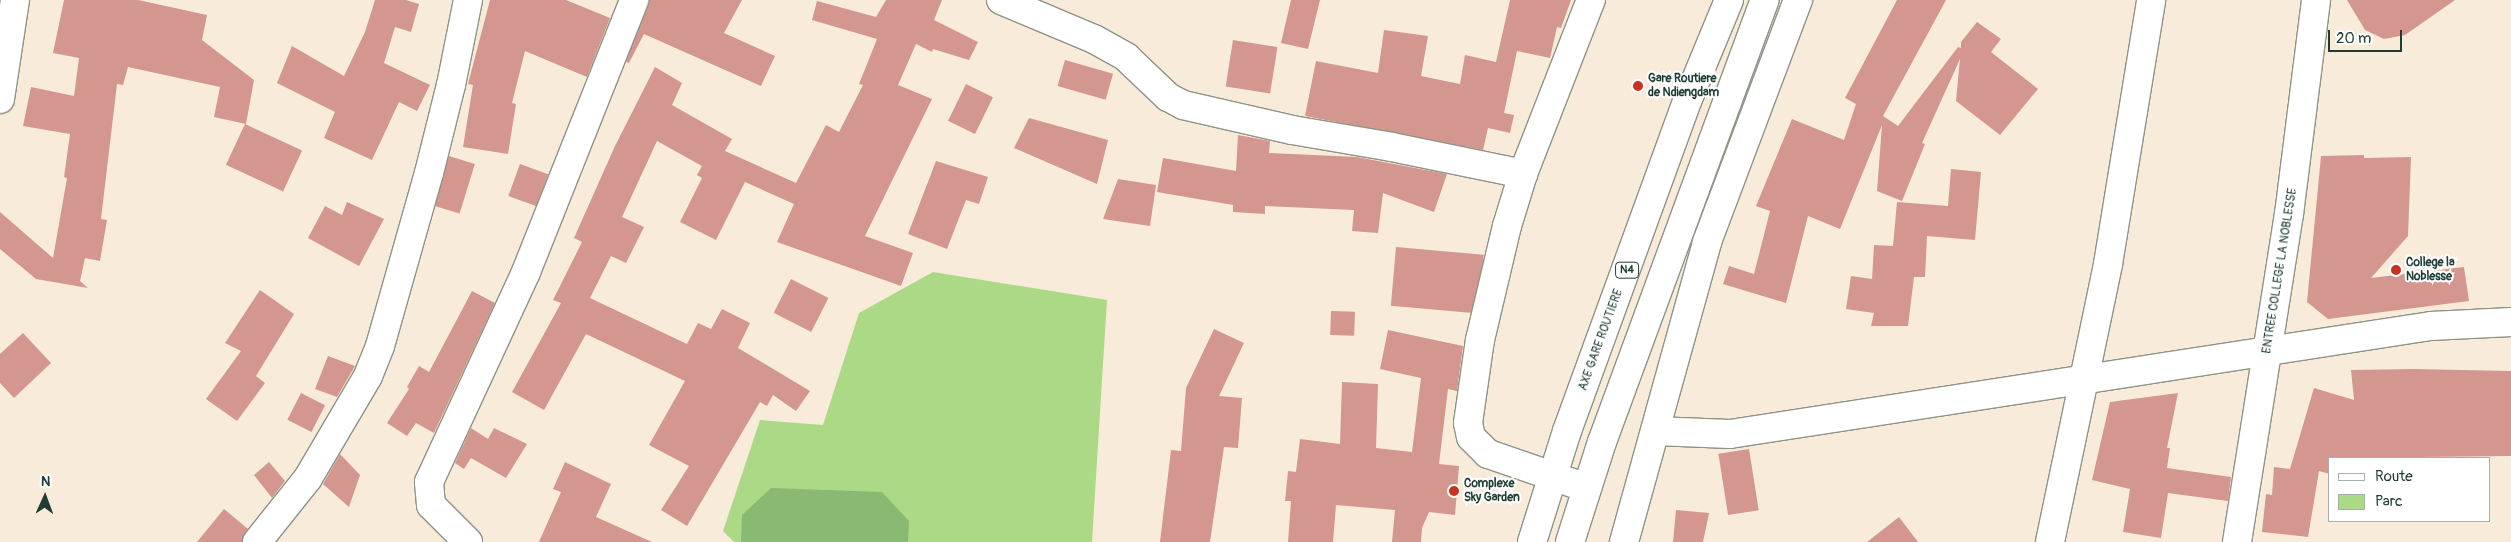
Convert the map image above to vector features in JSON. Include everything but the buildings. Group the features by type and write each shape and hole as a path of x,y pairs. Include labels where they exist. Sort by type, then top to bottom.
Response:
{"main road":[{"path":"0,98 15,0"},
{"path":"257,542 308,478 368,376 380,346 452,84 468,0"},
{"path":"468,542 431,505 429,482 526,272 634,0"},
{"path":"1001,0 1094,39 1126,57 1168,97 1205,112 1523,174"},
{"path":"1587,488 1488,454 1471,438 1468,423 1492,283 1523,174 1591,0"},
{"name":"AXE GARE ROUTIERE","path":"1532,542 1554,478 1567,431 1688,99 1729,0"},
{"path":"1570,542 1587,488 1765,0"},
{"path":"1624,542 1707,242 1798,0"},
{"path":"2050,542 2086,378 2151,0"},
{"name":"ENTREE COLLEGE LA NOBLESSE","path":"2237,542 2289,214 2316,0"},
{"path":"1655,431 1730,434 2431,326 2511,322"}],"green space":[{"path":"933,272 1107,300 1092,542 734,542 723,531 760,420 823,425 859,313"},
{"path":"771,488 882,492 909,521 908,542 741,542 742,515"}],"place":[{"name":"Gare Routiere de Ndiengdam","path":"1638,86"},
{"name":"College la Noblesse","path":"2396,270"},
{"name":"Complexe Sky Garden","path":"1454,491"}]}
